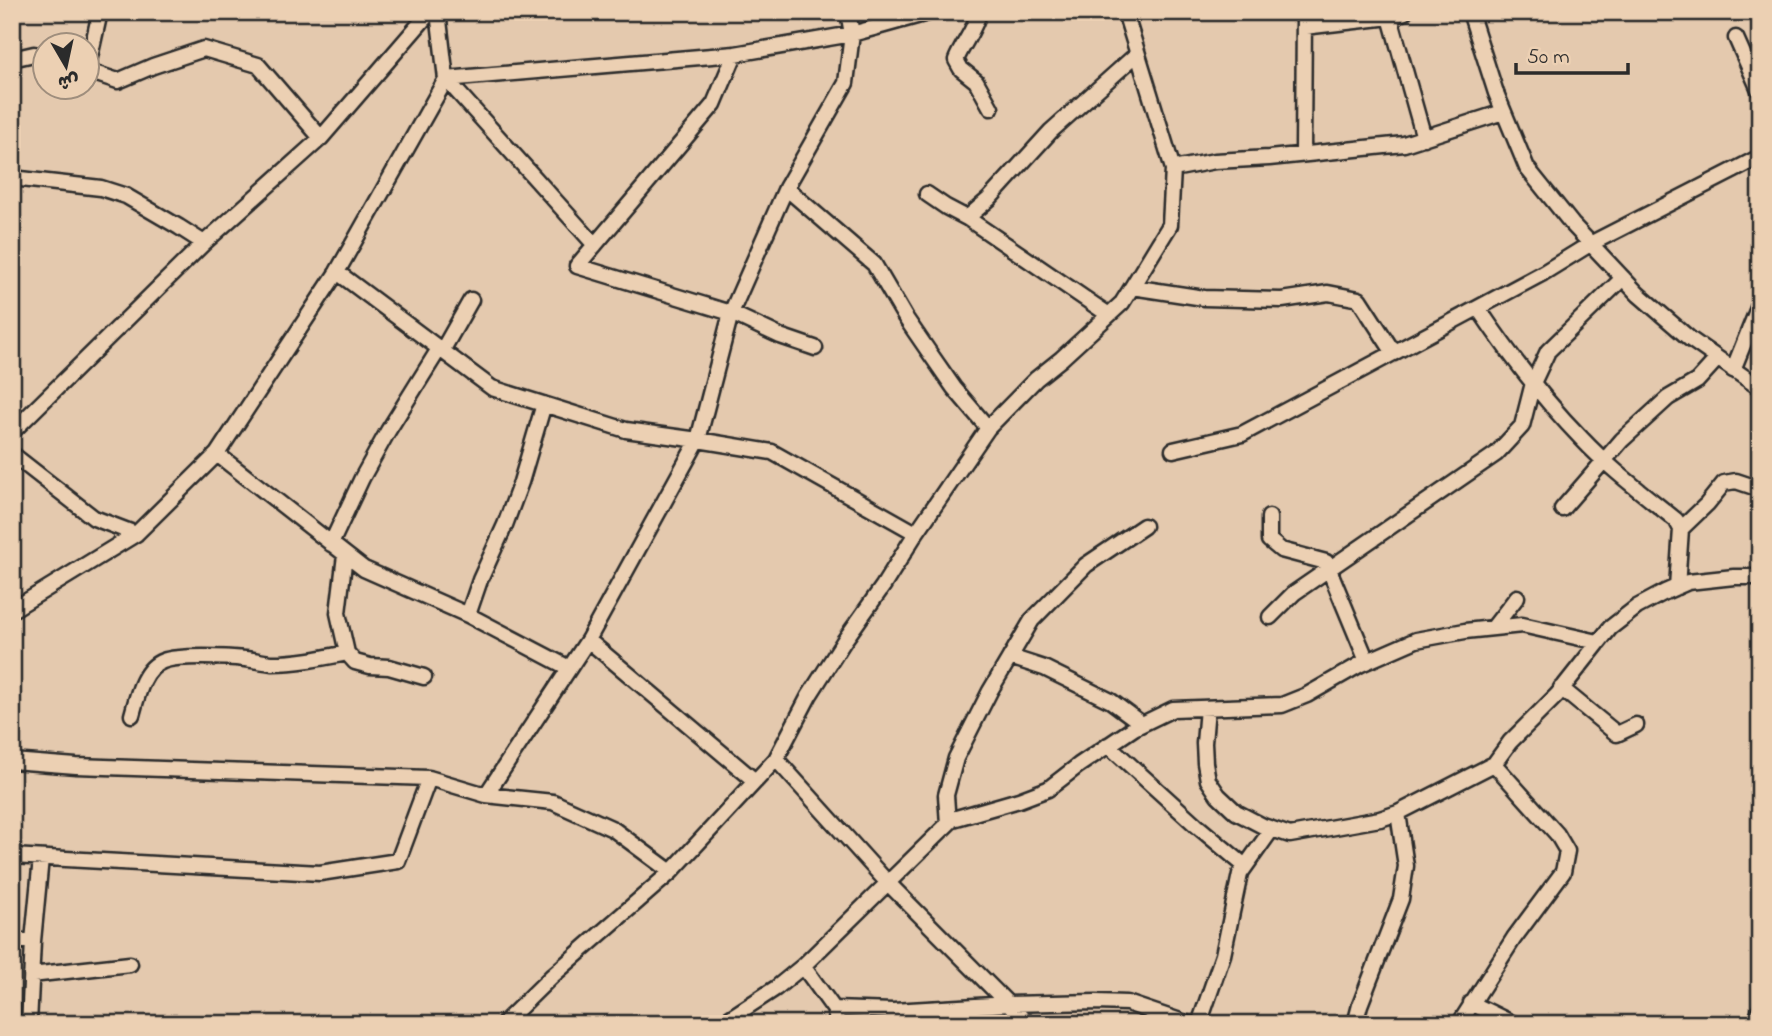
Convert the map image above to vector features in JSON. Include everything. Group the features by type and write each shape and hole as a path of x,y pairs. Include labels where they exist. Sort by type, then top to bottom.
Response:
{"street":[{"path":"96,32 100,12"},
{"path":"12,432 204,243 321,138 430,12"},
{"path":"438,12 446,79 595,245"},
{"path":"486,795 588,640 698,440 731,313 786,188 846,83 852,34 848,12"},
{"path":"446,79 735,54 852,34 931,12"},
{"path":"979,12 976,26 956,60 961,69 976,81 991,108"},
{"path":"503,1024 671,872 776,759 809,696 844,641 988,428 1036,379 1122,303 1132,287 1170,225 1173,169 1125,12"},
{"path":"1303,155 1304,20 1390,17 1405,12"},
{"path":"1471,12 1503,112 1527,168 1590,244 1638,294 1717,359 1760,388"},
{"path":"1390,17 1424,138"},
{"path":"1735,38 1760,92"},
{"path":"102,75 117,81 204,49 258,65 321,138"},
{"path":"735,54 714,104 577,266 731,313 780,336 815,348"},
{"path":"967,218 989,199 1051,131 1137,54"},
{"path":"12,60 32,55"},
{"path":"12,610 136,534 218,454 337,272 446,79"},
{"path":"1173,169 1214,161 1404,144 1503,112"},
{"path":"1173,450 1242,434 1543,273 1590,244 1760,157"},
{"path":"12,178 101,188 126,196 204,243"},
{"path":"786,188 874,264 935,361 988,428"},
{"path":"927,194 946,208 967,218 1109,315"},
{"path":"337,272 492,388 626,430 772,452 916,533"},
{"path":"1270,617 1293,593 1496,454 1522,426 1533,383 1548,351 1623,278"},
{"path":"1132,287 1204,298 1282,300 1328,293 1359,299 1394,353"},
{"path":"331,544 388,431 471,300"},
{"path":"1733,370 1760,303"},
{"path":"1478,308 1504,347 1581,439 1676,520 1681,529 1677,587"},
{"path":"1562,509 1622,440 1668,398 1698,381 1717,359"},
{"path":"468,615 522,482 544,404"},
{"path":"12,454 94,518 136,534"},
{"path":"218,454 364,569 468,615 569,668"},
{"path":"1681,529 1707,505 1724,483 1736,481 1760,489"},
{"path":"1269,517 1269,540 1281,550 1326,562 1367,661"},
{"path":"948,824 946,795 956,758 990,691 1032,620 1086,565 1144,526"},
{"path":"345,555 338,613 347,653 355,662 389,667 424,677"},
{"path":"1207,708 1204,743 1208,780 1218,796 1236,812 1290,835 1380,820 1494,764 1510,742 1561,688 1610,628 1637,607 1689,582 1760,577"},
{"path":"1493,628 1517,597"},
{"path":"721,1024 803,967 953,819 1048,789 1108,745 1173,709 1282,705 1307,695 1367,661 1416,640 1465,631 1522,625 1598,642"},
{"path":"588,640 755,781"},
{"path":"132,715 139,687 150,671 162,661 187,658 242,659 269,663 301,662 347,653"},
{"path":"1010,657 1044,668 1111,701 1142,724"},
{"path":"1561,688 1617,734 1636,725"},
{"path":"1108,745 1245,866"},
{"path":"776,759 887,882 1028,1024"},
{"path":"12,761 429,778 486,795 553,802 613,829 671,872"},
{"path":"1459,1024 1514,938 1563,872 1567,851 1557,834 1494,764"},
{"path":"12,856 320,873 398,861 429,778"},
{"path":"1355,1024 1401,899 1406,866 1398,813"},
{"path":"1199,1024 1223,956 1240,874 1272,829"},
{"path":"29,1024 41,858"},
{"path":"12,942 33,941"},
{"path":"31,975 130,964"},
{"path":"803,967 834,1009 838,1024"},
{"path":"834,1009 893,1011 1009,1004 1127,1003 1189,1024"},
{"path":"1471,1003 1514,1024"},
{"path":"1755,1024 1760,1010"}]}
